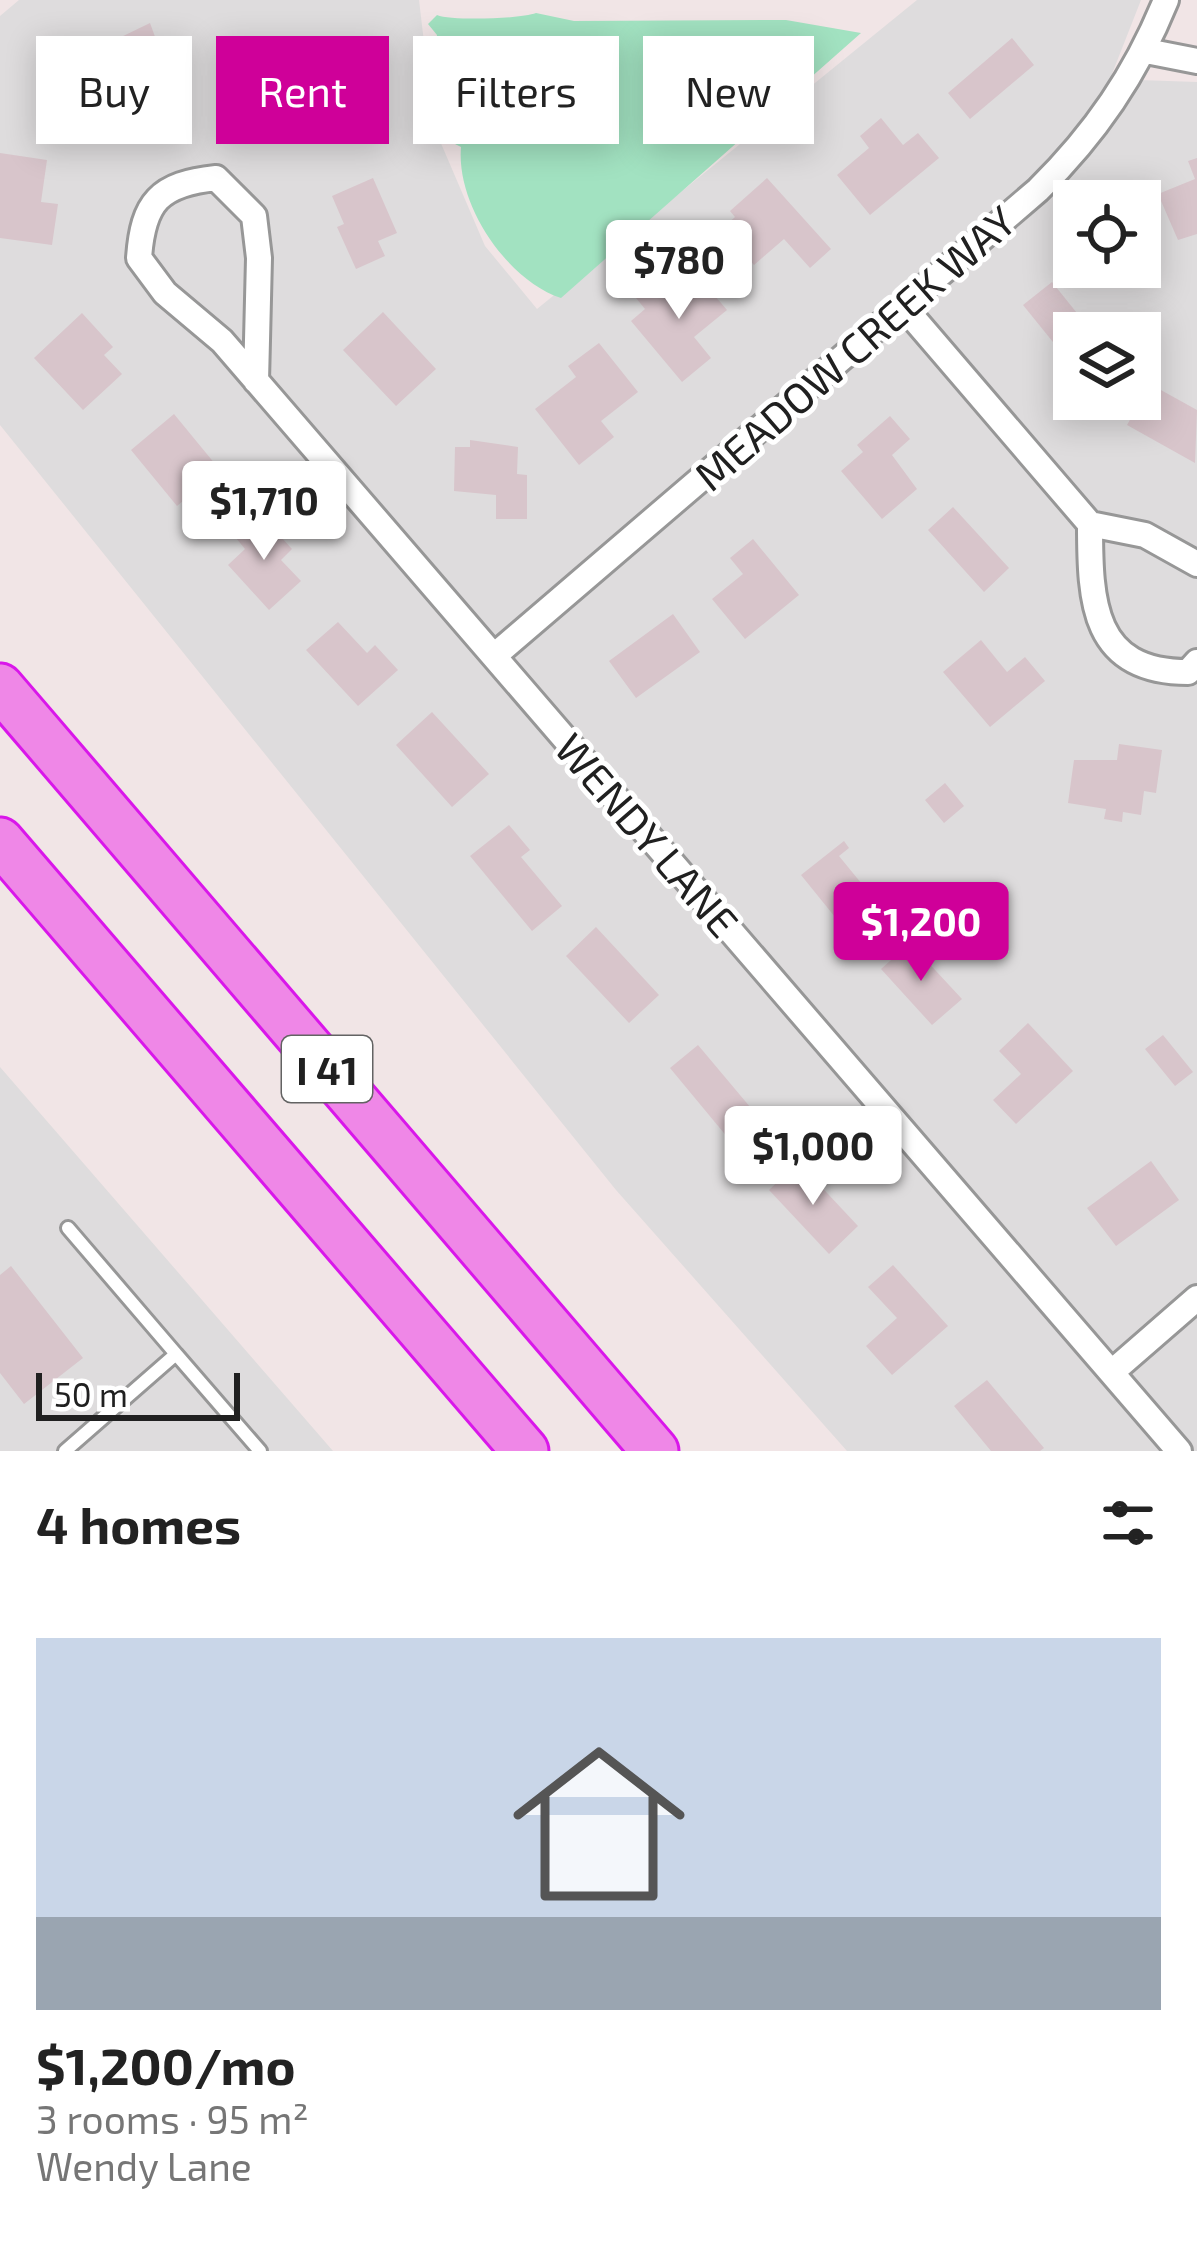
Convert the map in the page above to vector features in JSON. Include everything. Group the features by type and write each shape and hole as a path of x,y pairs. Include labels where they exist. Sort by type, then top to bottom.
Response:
{"highway":[{"name":"I 41","path":"0,687 655,1451"},
{"name":"I 41","path":"0,842 525,1451"}],"street":[{"name":"MEADOW CREEK WAY","path":"494,656 903,306 1090,139 1146,51 1166,0"},
{"path":"1146,51 1197,61"},
{"name":"WENDY LANE","path":"256,381 260,258 254,216 216,178 185,182 159,196 142,221 139,258 165,293 222,341 256,381 1112,1372 1179,1451"},
{"path":"903,306 1090,524 1144,535 1197,564"},
{"path":"1090,524 1090,584 1107,638 1125,661 1156,672 1188,672 1197,662"},
{"path":"1112,1372 1197,1298"}],"lane":[{"path":"68,1228 260,1451"},
{"path":"64,1451 176,1354"}],"shaded area":[{"path":"19,0 419,0 423,36 413,36 413,144 441,144 485,246 537,309 740,144 814,144 814,84 917,0 1141,0 1110,79 1197,82 1197,1451 847,1451 616,1190 0,425 0,16"},
{"path":"536,13 574,21 786,20 861,33 814,75 814,36 643,36 643,144 735,144 561,298 522,275 489,237 467,193 461,147 455,144 619,144 619,36 437,36 428,24 437,15"},
{"path":"0,1067 333,1451 0,1451"}],"building":[{"path":"150,23 155,36 123,36"},
{"path":"1012,38 1034,65 970,119 948,93"},
{"path":"881,118 903,145 918,133 939,158 870,215 837,175 869,148 860,136"},
{"path":"0,153 47,160 41,202 58,204 52,245 0,238"},
{"path":"1197,158 1197,234 1178,240 1161,193 1195,179 1188,161"},
{"path":"373,178 397,233 378,241 385,256 356,269 337,227 344,224 332,196"},
{"path":"767,178 831,249 810,268 784,239 754,265 722,229 735,217 730,211"},
{"path":"692,269 727,310 694,337 711,358 682,382 631,321 645,309 636,298 650,286 658,297"},
{"path":"1052,282 1076,312 1053,312 1053,342 1023,305"},
{"path":"383,312 436,369 396,406 343,350"},
{"path":"82,313 113,347 104,355 122,374 83,410 34,358"},
{"path":"599,343 638,392 601,421 614,437 579,465 535,409 576,377 568,366"},
{"path":"1161,390 1197,410 1195,463 1127,425 1130,420 1161,420"},
{"path":"174,414 220,470 177,506 131,450"},
{"path":"890,416 910,439 892,455 917,489 882,519 841,471 863,452 857,445"},
{"path":"470,440 518,447 517,474 527,475 527,519 496,519 496,495 454,491 455,447 470,447"},
{"path":"953,507 1009,568 984,592 928,530"},
{"path":"261,515 292,549 281,560 301,581 269,610 228,565 245,549 236,538"},
{"path":"753,539 799,595 745,639 712,599 743,574 730,558"},
{"path":"673,614 700,652 636,698 609,661"},
{"path":"338,622 367,653 375,645 398,670 358,706 306,650"},
{"path":"981,640 1007,672 1025,657 1045,681 990,727 943,672"},
{"path":"432,712 489,774 452,807 396,745"},
{"path":"1119,744 1162,750 1156,793 1144,791 1141,815 1123,812 1122,822 1104,819 1106,809 1068,803 1074,760 1117,760"},
{"path":"945,783 964,806 944,823 925,800"},
{"path":"509,825 530,850 521,857 562,906 532,931 470,856"},
{"path":"844,841 849,848 839,856 884,911 852,938 801,875"},
{"path":"596,927 659,995 629,1023 566,956"},
{"path":"910,943 962,999 932,1025 881,969"},
{"path":"1028,1023 1073,1071 1016,1124 993,1100 1021,1074 999,1051"},
{"path":"1163,1035 1193,1072 1175,1086 1145,1049"},
{"path":"698,1045 761,1120 733,1144 670,1068"},
{"path":"1151,1161 1179,1200 1116,1246 1087,1208"},
{"path":"798,1162 858,1226 829,1254 769,1190"},
{"path":"893,1265 948,1326 892,1375 866,1346 897,1318 868,1287"},
{"path":"11,1266 83,1358 24,1404 0,1373 0,1275"},
{"path":"987,1380 1044,1448 991,1451 954,1406"}]}
